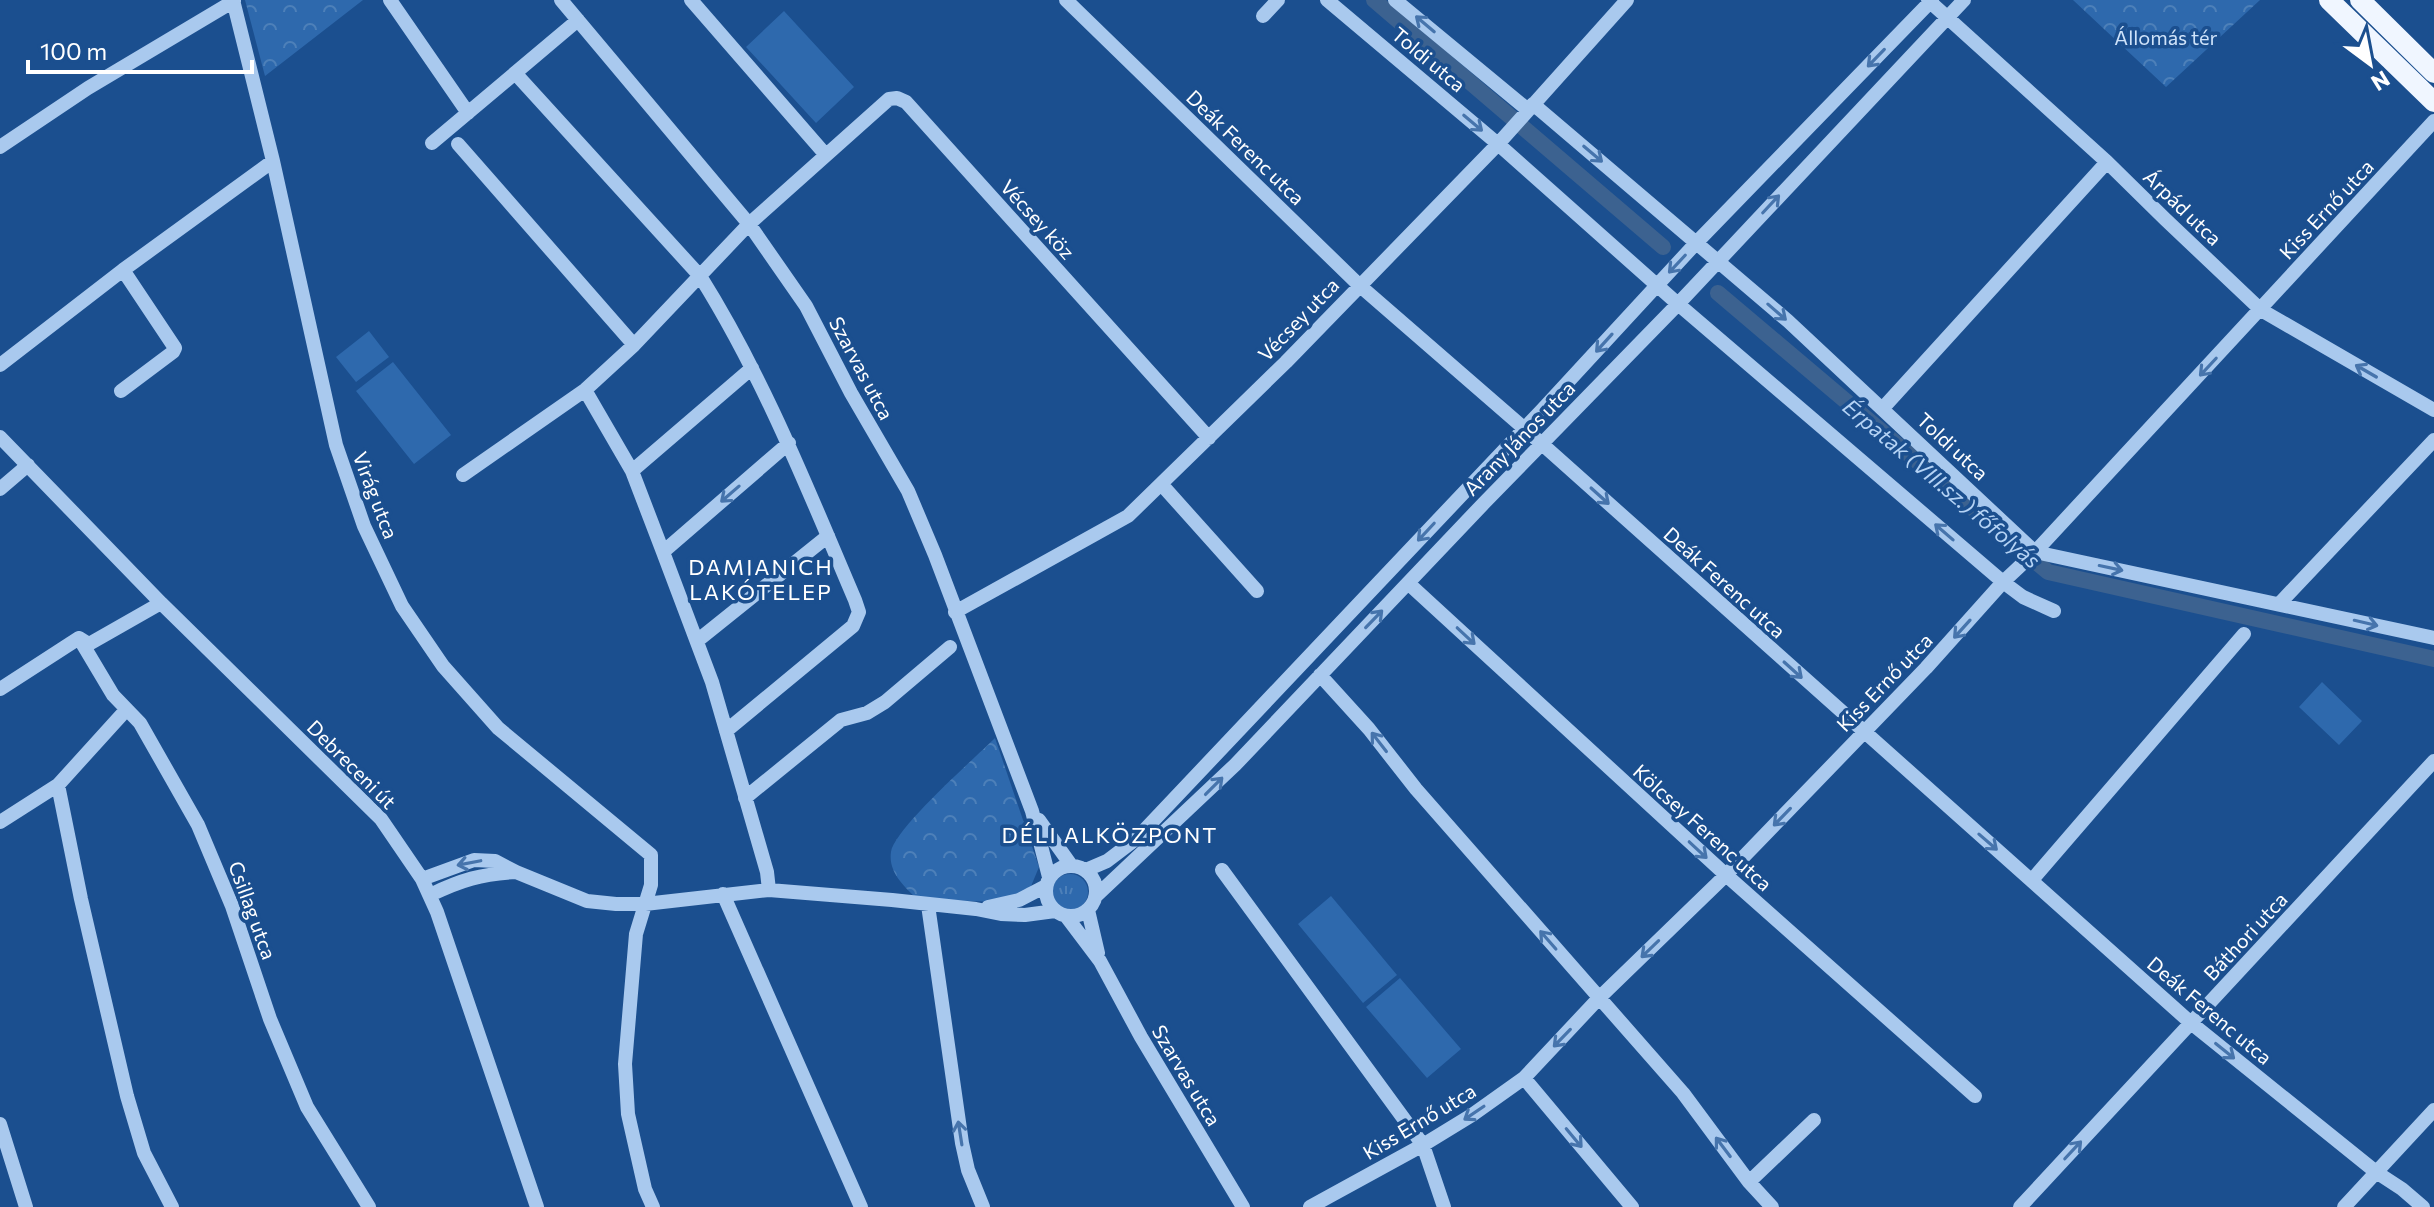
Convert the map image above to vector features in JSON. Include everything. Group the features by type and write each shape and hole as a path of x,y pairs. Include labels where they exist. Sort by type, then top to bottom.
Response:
{"main road":[{"path":"2329,0 2434,102"},
{"path":"2360,0 2434,73"}],"street":[{"path":"390,0 468,113"},
{"name":"Szarvas utca","path":"561,0 749,224 806,306 851,393 908,491 1032,811 1047,882"},
{"path":"691,0 825,154"},
{"name":"Deák Ferenc utca","path":"1066,0 1359,285 1542,444 2191,1023 2423,1207"},
{"path":"1263,16 1278,0"},
{"name":"Toldi utca","path":"1327,0 1502,140 1678,304 2009,577 2023,597 2054,611"},
{"name":"Toldi utca","path":"1395,0 1528,110 1697,242 1883,408 2032,554"},
{"name":"Vécsey utca","path":"955,612 1128,516 1209,438 1502,140 1627,0"},
{"name":"Arany János utca","path":"1092,903 1197,804 1678,304 1964,0"},
{"path":"0,147 88,88 234,1"},
{"name":"Virág utca","path":"234,1 336,445 364,526 402,606 443,666 498,728 651,855 653,870 645,904"},
{"name":"Arany János utca","path":"1078,868 1120,852 1136,839 1697,242 1930,1"},
{"name":"Árpád utca","path":"1930,1 2107,162 2261,310 2434,410"},
{"path":"432,143 578,20"},
{"path":"515,73 700,276 752,368 789,443 859,612 853,626 726,731"},
{"name":"Vécsey köz","path":"463,475 585,390 634,345 749,224 889,99 897,98 906,102 1209,438"},
{"name":"Kiss Ernő utca","path":"1310,1207 1423,1145 1524,1078 1599,998 1726,875 1926,668 2434,121"},
{"path":"458,144 634,345"},
{"path":"0,365 123,270 273,161"},
{"path":"1883,408 2107,162"},
{"path":"121,391 175,348 123,270"},
{"path":"632,471 752,368"},
{"path":"585,390 632,471 697,641 712,682 767,872 769,890"},
{"name":"Debreceni út","path":"0,437 158,599 381,819 430,895 537,1207"},
{"path":"2280,603 2434,440"},
{"path":"663,552 789,443"},
{"path":"0,489 28,465"},
{"path":"1162,485 1257,591"},
{"path":"697,641 828,536"},
{"path":"2032,554 2280,603 2434,638"},
{"name":"Kölcsey Ferenc utca","path":"1408,583 1726,875 1975,1096"},
{"path":"0,689 158,599"},
{"path":"2032,880 2244,634"},
{"name":"Csillag utca","path":"84,641 113,695 140,723 198,825 232,906 270,1019 307,1107 369,1207"},
{"path":"745,798 841,720 867,713 885,702 950,647"},
{"path":"1320,675 1683,1093 1749,1182 1772,1207"},
{"path":"0,822 58,785 126,710"},
{"name":"Báthori utca","path":"2020,1207 2434,761"},
{"path":"58,785 127,1096 144,1153 172,1207"},
{"name":"Szarvas utca","path":"1032,811 1078,868"},
{"path":"422,879 474,860 495,861 587,901 645,904 769,890 1025,915 1078,915 1092,903 1094,879 1078,868 1055,871 1047,882 1019,900 976,909"},
{"path":"1222,870 1423,1145 1444,1207"},
{"path":"430,895 460,880 516,872"},
{"path":"1047,882 1047,900 1061,914"},
{"path":"723,894 861,1207"},
{"name":"Szarvas utca","path":"1092,903 1100,961"},
{"path":"645,904 636,934 625,1064 628,1114 645,1189 653,1207"},
{"path":"928,905 962,1143 968,1170 983,1207"},
{"name":"Szarvas utca","path":"1061,914 1100,961 1141,1037 1243,1207"},
{"path":"1524,1078 1632,1207"},
{"path":"2344,1207 2434,1110"},
{"path":"1749,1182 1814,1120"},
{"path":"0,1124 26,1207"}],"green space":[{"path":"245,0 363,0 265,76"},
{"name":"Állomás tér","path":"2073,0 2260,0 2166,87"},
{"path":"784,11 854,87 816,123 746,47"},
{"path":"369,331 389,357 356,382 336,357"},
{"path":"393,362 451,435 414,464 356,391"},
{"path":"2322,682 2362,721 2339,745 2299,707"},
{"path":"995,738 1039,867 1024,903 917,899 898,879 892,867 891,852 896,841 920,811"},
{"path":"1070,874 1083,879 1088,892 1083,905 1070,910 1057,905 1052,892 1057,879"},
{"path":"1331,896 1397,975 1363,1003 1298,924"},
{"path":"1400,978 1461,1049 1427,1078 1366,1007"}],"waterway":[{"name":"Érpatak (VIII.sz.) főfolyás","path":"1374,0 1663,247"},
{"name":"Érpatak (VIII.sz.) főfolyás","path":"1718,293 2048,572 2434,659"}],"district":[{"name":"DAMJANICH LAKÓTELEP","path":"761,578"},
{"name":"DÉLI ALKÖZPONT","path":"1110,834"}]}
